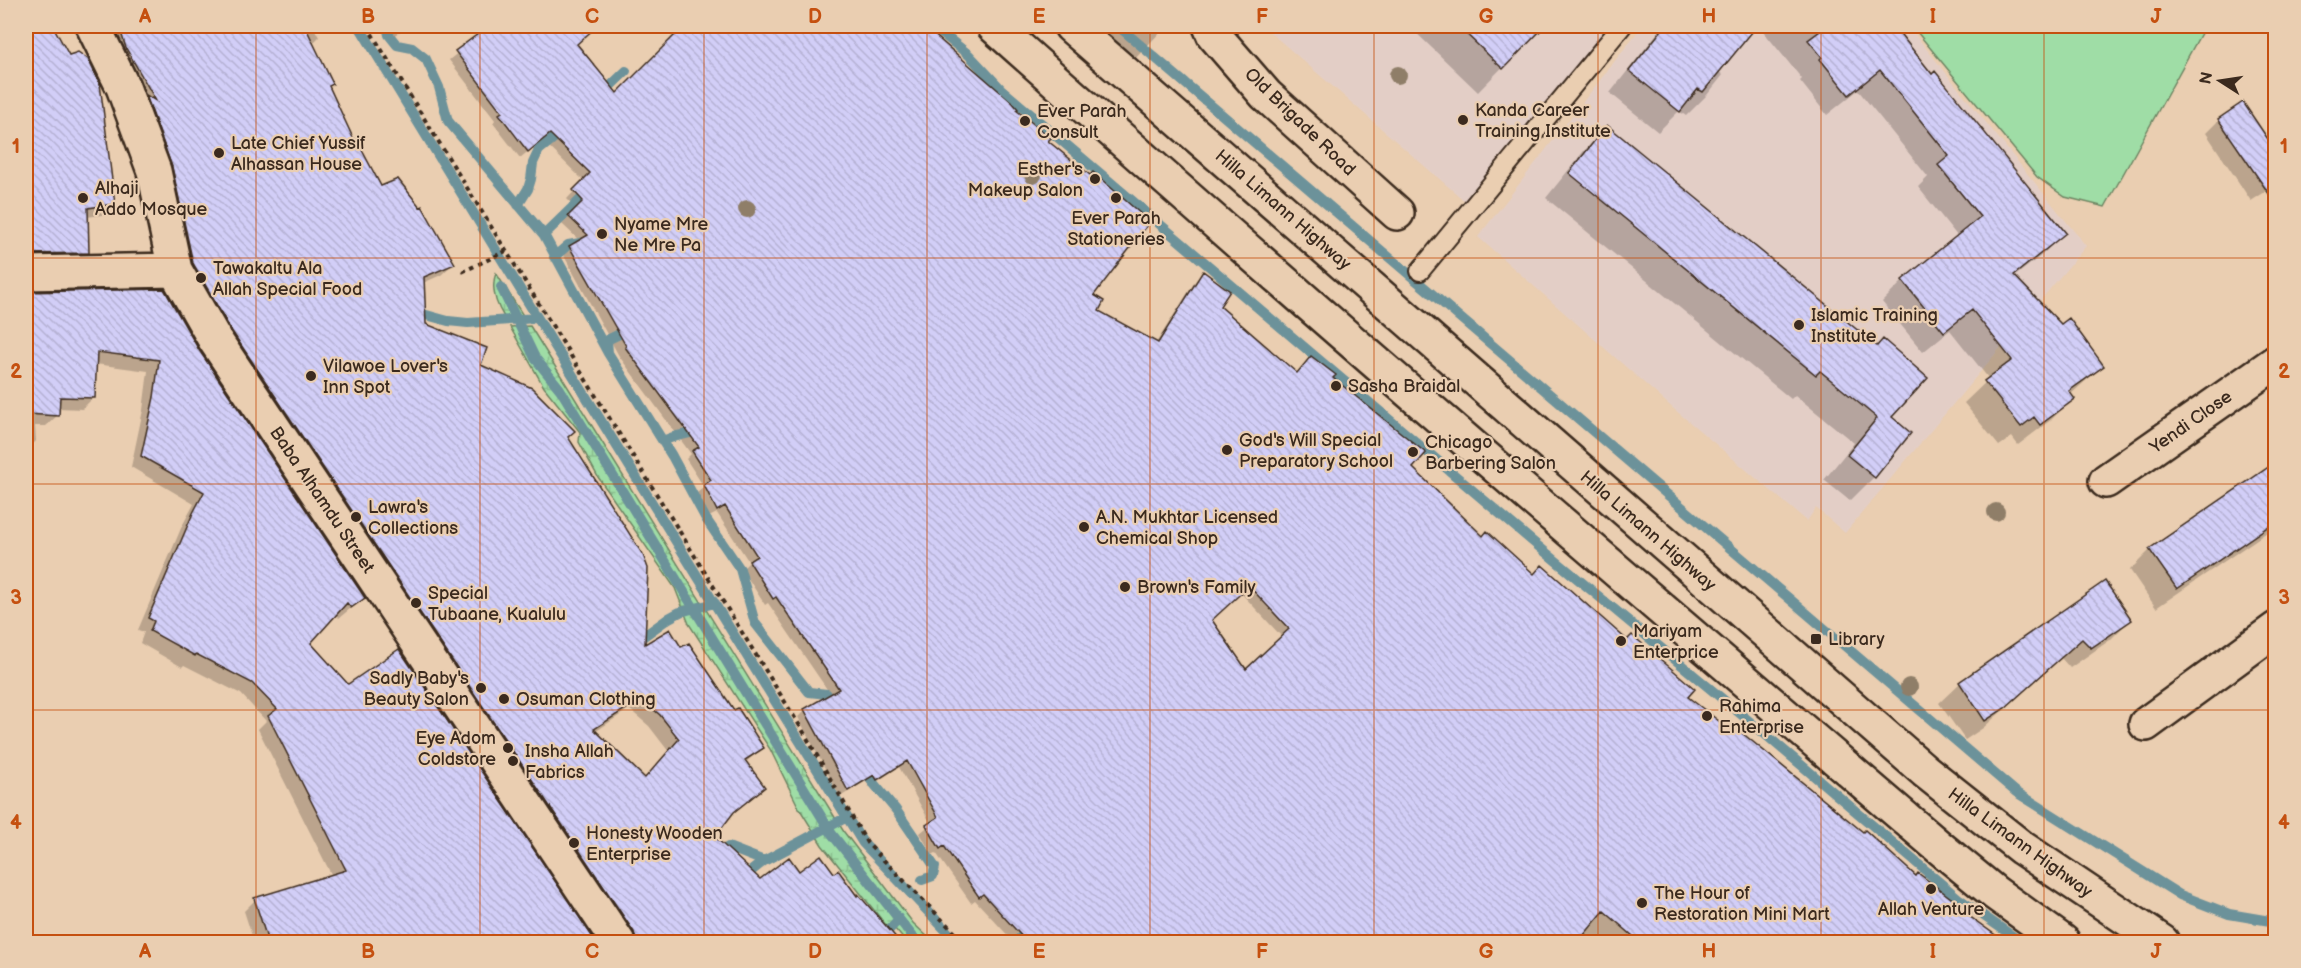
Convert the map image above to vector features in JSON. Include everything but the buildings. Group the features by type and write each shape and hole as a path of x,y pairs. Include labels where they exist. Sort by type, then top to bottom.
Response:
{"main road":[{"name":"Baba Alhamdu Street","path":"93,26 123,87 154,171 175,270 215,340 618,942"},
{"path":"994,26 1556,520 1939,847 1995,893 2063,942"},
{"name":"Hilla Limann Highway","path":"1071,26 1924,771 2022,848 2165,942"},
{"name":"Old Brigade Road","path":"1210,26 1214,35 1266,95 1397,213"},
{"path":"26,273 175,270"},
{"name":"Yendi Close","path":"2106,481 2276,362"},
{"path":"2146,724 2276,629"}],"lane":[{"path":"1420,271 1622,26"}],"path":[{"path":"367,26 803,731 867,843 964,942"},
{"path":"462,272 506,251"}],"shaded area":[{"name":"Kanda Career Training Institute","path":"1263,26 1629,26 1481,215"},
{"name":"Islamic Training Institute","path":"1642,26 1908,26 2086,246 1845,533 1816,508 1807,521 1668,404 1478,237"}],"green space":[{"path":"1912,26 2205,26 2105,207 2065,197 2037,177"},
{"path":"496,273 524,317 504,317 495,296"},
{"path":"530,326 844,832 913,923 933,942 906,942 895,929 885,924 822,845 799,808 770,749 689,624 675,588 598,477 579,442 580,432 544,387 510,327"}],"waterway":[{"path":"359,26 863,843 957,942"},
{"path":"387,26 389,35 397,45 412,48 426,59 439,87 448,121 544,235 608,353 672,456 706,519 740,569 755,623 809,692 827,694 834,709"},
{"path":"933,26 969,55 1001,89 1532,541 1958,898 2021,942"},
{"path":"1118,26 2016,792 2180,895 2229,914 2276,922"},
{"path":"602,94 626,71"},
{"path":"518,205 528,189 533,163 539,150 565,129"},
{"path":"544,235 582,198"},
{"path":"554,257 568,245 586,242"},
{"path":"501,287 535,358 560,389 832,834 917,942"},
{"path":"412,311 448,321 468,323 537,318"},
{"path":"608,353 607,340 630,329"},
{"path":"663,441 703,429"},
{"path":"633,644 680,612 715,603"},
{"path":"860,767 896,810 935,867 933,876 922,880"},
{"path":"741,879 764,861 847,817"},
{"path":"728,847 764,861"},
{"path":"878,942 898,920"},
{"path":"1016,942 1030,928"}],"place":[{"name":"Kanda Career Training Institute","path":"1463,120"},
{"name":"Ever Parah Consult","path":"1025,121"},
{"name":"Late Chief Yussif Alhassan House","path":"219,153"},
{"name":"Esther's Makeup Salon","path":"1095,179"},
{"name":"Alhaji Addo Mosque","path":"83,198"},
{"name":"Ever Parah Stationeries","path":"1116,198"},
{"name":"Nyame Mre Ne Mre Pa","path":"602,234"},
{"name":"Tawakaltu Ala Allah Special Food","path":"201,278"},
{"name":"Islamic Training Institute","path":"1799,325"},
{"name":"Vilawoe Lover's Inn Spot","path":"311,376"},
{"name":"Sasha Braidal","path":"1336,386"},
{"name":"God's Will Special Preparatory School","path":"1227,450"},
{"name":"Chicago Barbering Salon","path":"1413,452"},
{"name":"Lawra's Collections","path":"356,517"},
{"name":"A.N. Mukhtar Licensed Chemical Shop","path":"1084,527"},
{"name":"Brown's Family","path":"1125,587"},
{"name":"Special Tubaane, Kualulu","path":"416,603"},
{"name":"Library","path":"1816,639"},
{"name":"Mariyam Enterprice","path":"1621,641"},
{"name":"Sadly Baby's Beauty Salon","path":"481,688"},
{"name":"Osuman Clothing","path":"504,699"},
{"name":"Rahima Enterprise","path":"1707,716"},
{"name":"Eye Adom Coldstore","path":"508,748"},
{"name":"Insha Allah Fabrics","path":"513,761"},
{"name":"Honesty Wooden Enterprise","path":"574,843"},
{"name":"Allah Venture","path":"1931,889"},
{"name":"The Hour of Restoration Mini Mart","path":"1642,903"}]}
